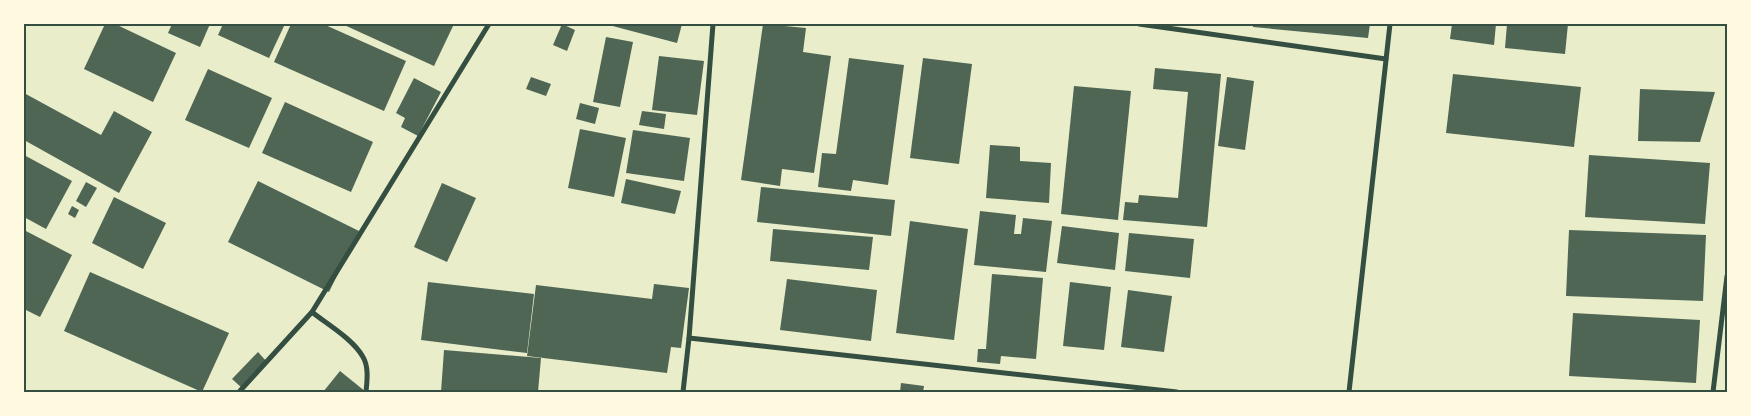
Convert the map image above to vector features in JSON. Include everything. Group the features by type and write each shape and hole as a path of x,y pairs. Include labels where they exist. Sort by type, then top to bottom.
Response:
{"street":[{"path":"239,392 312,312 489,24"},
{"path":"683,392 689,338 713,24"},
{"path":"1139,24 1386,59"},
{"path":"1348,392 1390,24"},
{"path":"1713,392 1727,276"},
{"path":"312,312 351,342 364,358 367,376 366,392"},
{"path":"689,338 1177,392"}],"building":[{"path":"105,24 115,24 176,53 153,102 84,69"},
{"path":"172,24 210,24 200,47 168,33"},
{"path":"223,24 285,24 269,58 218,35"},
{"path":"291,24 323,24 406,61 384,111 274,62"},
{"path":"342,24 454,24 434,66"},
{"path":"562,24 575,30 567,51 553,45"},
{"path":"605,24 682,24 677,43"},
{"path":"763,24 806,28 803,52 831,56 814,173 782,169 780,186 741,180"},
{"path":"1253,24 1370,24 1368,38 1253,27"},
{"path":"1452,24 1496,24 1494,45 1450,39"},
{"path":"1507,24 1568,24 1565,54 1505,48"},
{"path":"606,37 633,42 620,107 593,102"},
{"path":"659,56 704,61 697,115 652,110"},
{"path":"849,58 904,65 888,185 853,180 851,191 818,187 822,153 836,154"},
{"path":"923,58 972,64 959,164 910,158"},
{"path":"1155,68 1221,74 1207,227 1123,220 1125,202 1138,203 1139,195 1178,198 1188,92 1153,89"},
{"path":"208,69 272,98 249,148 185,120"},
{"path":"1453,74 1581,87 1574,147 1446,133"},
{"path":"531,77 551,84 546,96 526,89"},
{"path":"1227,77 1254,81 1245,150 1218,146"},
{"path":"414,78 441,92 418,136 401,127 405,118 396,113"},
{"path":"1074,86 1131,91 1118,220 1061,214"},
{"path":"1640,89 1715,92 1700,142 1638,141"},
{"path":"24,93 101,135 114,111 152,132 119,193 24,140"},
{"path":"285,102 373,142 351,192 262,153"},
{"path":"580,103 599,108 595,124 576,119"},
{"path":"642,111 666,114 664,129 639,125"},
{"path":"580,129 626,138 614,197 568,188"},
{"path":"633,130 690,138 684,181 626,173"},
{"path":"990,145 1020,147 1020,161 1051,163 1049,203 986,198"},
{"path":"24,155 72,181 46,229 24,217"},
{"path":"1589,155 1710,163 1705,224 1585,217"},
{"path":"626,179 681,191 675,214 621,203"},
{"path":"258,181 359,231 329,292 228,242"},
{"path":"86,182 97,188 86,207 76,201"},
{"path":"442,183 476,198 447,262 414,247"},
{"path":"761,187 895,200 891,236 757,222"},
{"path":"114,197 166,223 143,269 92,243"},
{"path":"72,206 79,210 75,218 68,214"},
{"path":"980,211 1016,215 1014,234 1021,234 1023,218 1052,221 1046,272 974,265"},
{"path":"910,221 968,229 954,340 896,333"},
{"path":"1062,226 1119,233 1115,270 1057,263"},
{"path":"773,229 873,237 869,270 770,261"},
{"path":"24,230 72,255 40,317 24,309"},
{"path":"1569,230 1706,235 1703,301 1566,296"},
{"path":"1129,233 1194,239 1190,278 1125,271"},
{"path":"90,272 229,333 202,392 64,331"},
{"path":"992,274 1043,278 1036,359 1001,356 1000,364 977,362 978,349 986,349"},
{"path":"787,279 877,290 871,341 780,330"},
{"path":"428,282 534,294 527,353 421,340"},
{"path":"1070,282 1111,287 1104,350 1063,346"},
{"path":"654,284 689,288 681,348 671,347 667,373 527,356 536,285 652,299"},
{"path":"1128,290 1172,296 1164,352 1121,347"},
{"path":"1573,313 1700,320 1696,383 1569,376"},
{"path":"444,350 541,358 538,392 441,392"},
{"path":"258,352 267,362 242,388 232,379"},
{"path":"340,371 366,392 323,392"},
{"path":"901,383 924,386 923,392 900,392"}]}
